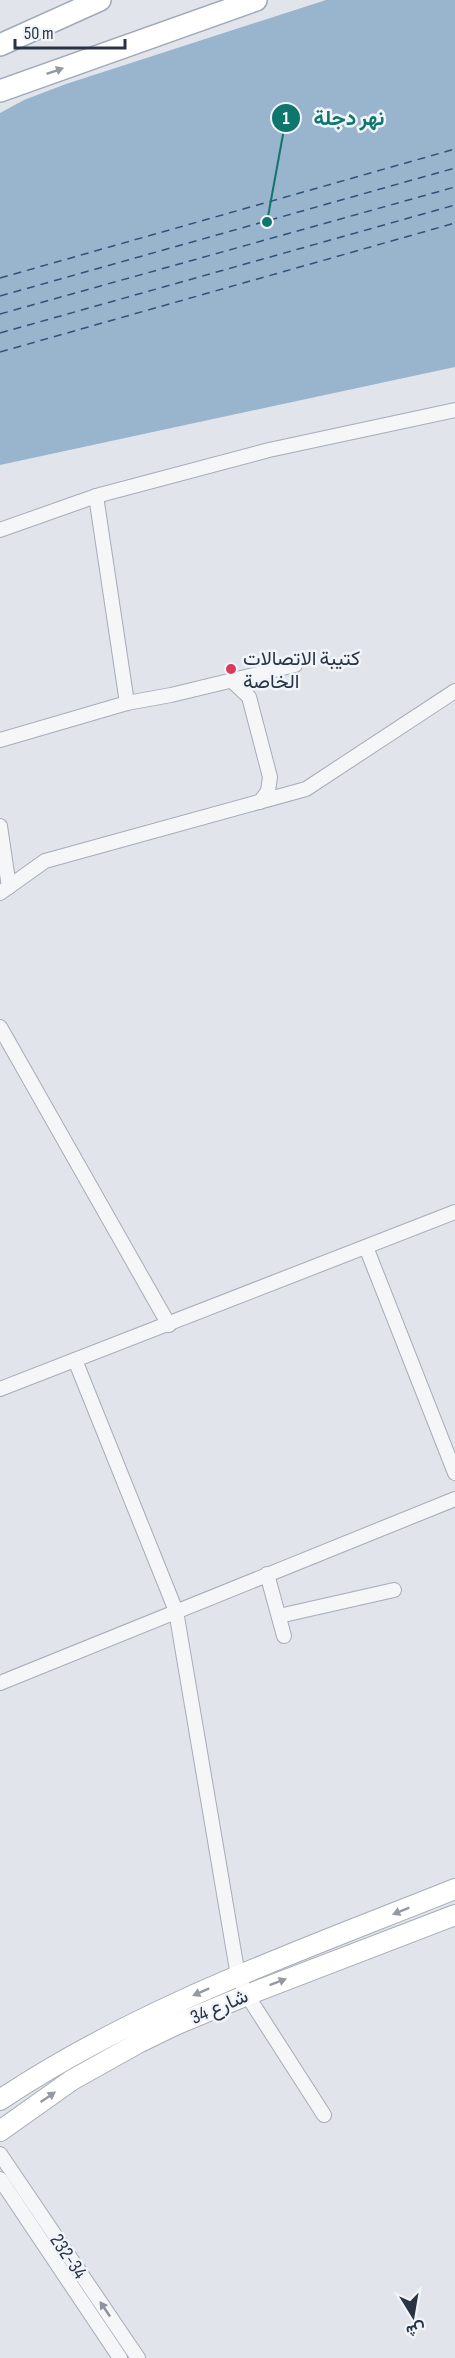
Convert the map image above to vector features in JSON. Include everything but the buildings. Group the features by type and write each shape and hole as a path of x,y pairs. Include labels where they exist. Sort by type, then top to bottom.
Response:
{"main road":[{"path":"0,45 100,0"},
{"path":"0,92 256,0"},
{"name":"شارع 34","path":"0,2100 48,2070 117,2032 238,1976 455,1889"},
{"name":"شارع 34","path":"0,2130 72,2080 166,2029 247,1995 455,1915"}],"street":[{"path":"0,530 96,496 269,450 455,410"},
{"path":"96,496 127,703"},
{"path":"0,740 127,703 171,695 295,665"},
{"path":"231,680 249,697 270,777 268,791 260,802"},
{"path":"5,890 45,861 306,789 455,691"},
{"path":"0,826 5,890"},
{"path":"0,1027 169,1325"},
{"path":"0,1389 455,1212"},
{"path":"366,1246 455,1473"},
{"path":"75,1360 176,1611 238,1976 247,1995 324,2115"},
{"path":"0,1683 455,1499"},
{"path":"267,1574 284,1636"},
{"path":"279,1616 394,1590"},
{"name":"232-34","path":"0,2154 138,2358"},
{"name":"232-34","path":"0,2179 120,2358"}],"water":[{"path":"326,0 455,0 455,367 0,465 0,113 24,100 66,84"}],"ferry route":[{"path":"0,278 455,149"},
{"path":"0,296 455,168"},
{"path":"0,314 455,187"},
{"path":"0,333 455,205"},
{"path":"0,352 455,223"}],"place":[{"name":"نهر دجلة","path":"267,222"},
{"name":"كتيبة الاتصالات الخاصة","path":"231,669"}]}
